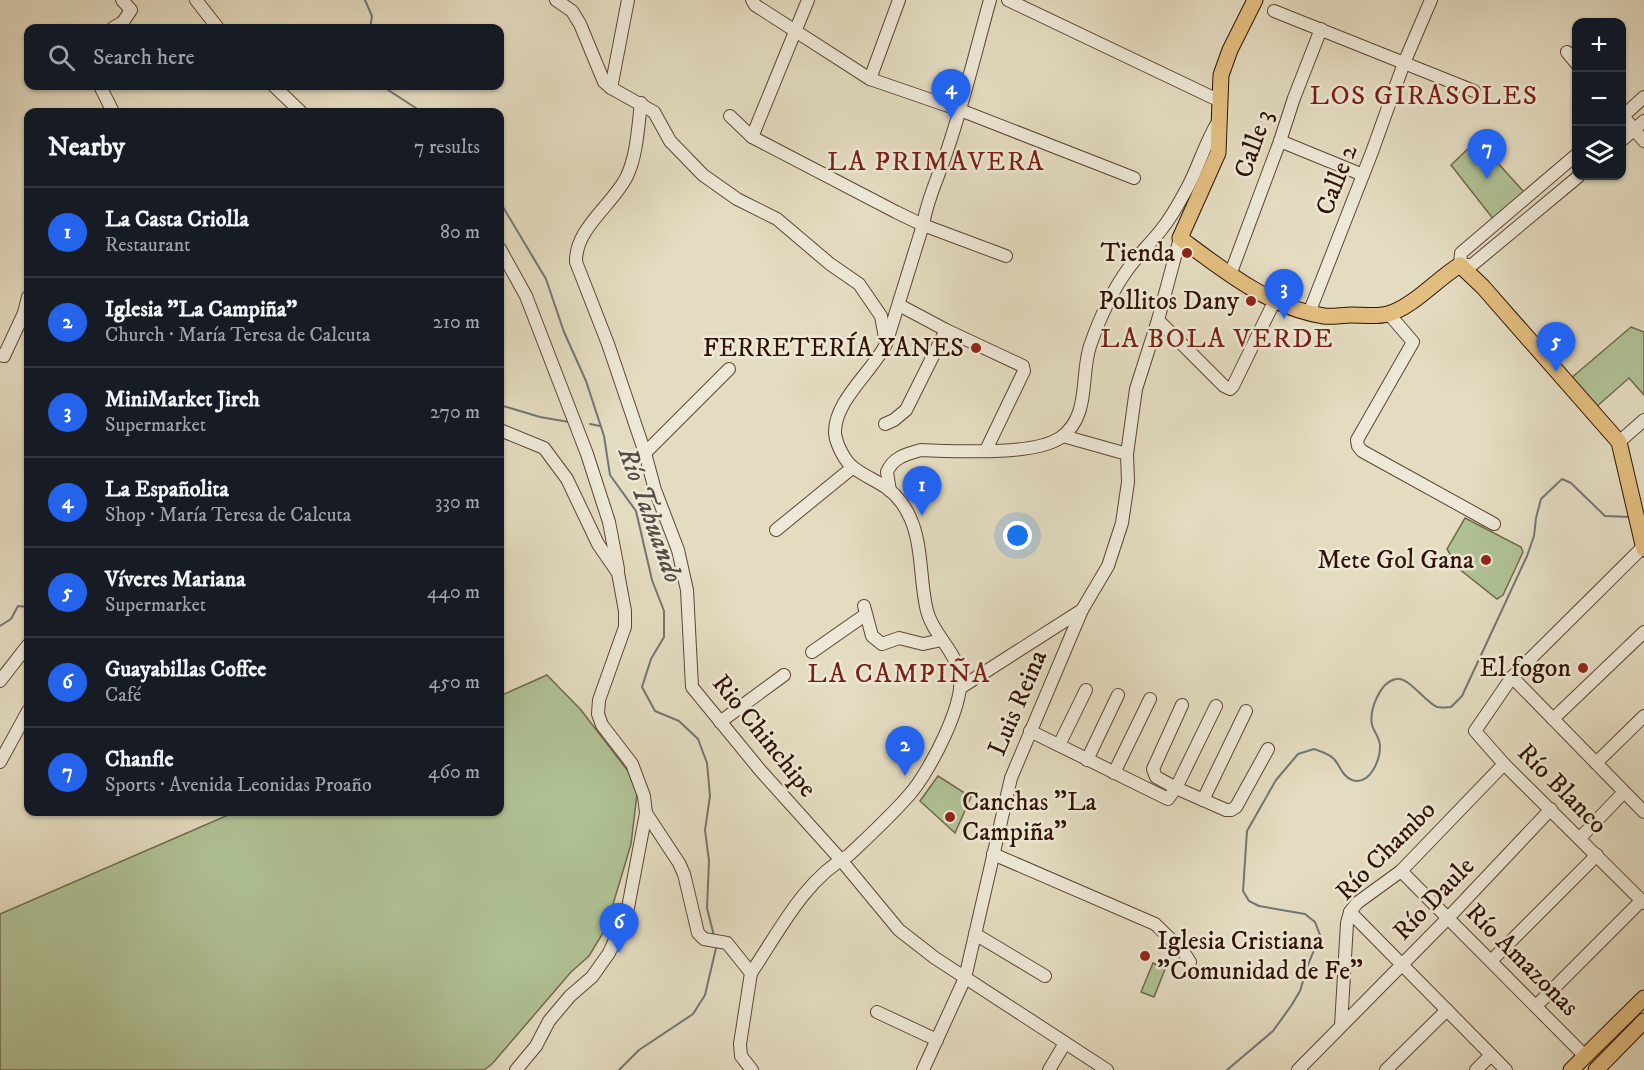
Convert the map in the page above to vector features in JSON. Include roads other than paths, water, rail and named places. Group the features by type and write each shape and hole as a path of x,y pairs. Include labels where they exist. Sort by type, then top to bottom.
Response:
{"main road":[{"path":"1255,0 1221,75 1218,153 1180,238 1230,275 1275,300 1309,313 1333,317 1389,314 1407,304 1460,265 1483,287 1619,442 1643,541"},
{"path":"1570,1070 1644,998"},
{"path":"1596,1070 1644,1021"}],"street":[{"path":"120,24 131,10 122,0"},
{"path":"196,0 215,24"},
{"path":"556,0 572,11 580,24 604,82 654,112 670,141 703,175 737,199 777,219 830,264 859,284 881,316 886,344"},
{"path":"611,88 628,0"},
{"path":"752,0 755,5 870,80 960,110 1134,178"},
{"path":"752,136 808,0"},
{"path":"870,80 899,0"},
{"path":"752,1070 741,1056 740,1044 751,973 788,916 814,884 849,855 911,794 927,770 952,717 960,688 959,669 933,627 927,611 913,523 902,503 890,491 876,480 852,468 838,447 835,434 837,419 846,401 879,358 886,344 923,225 925,210 960,110 990,0"},
{"path":"1008,0 1220,101"},
{"name":"Calle 2","path":"1309,313 1404,63 1431,0"},
{"path":"1274,11 1474,92"},
{"name":"Calle 3","path":"1230,275 1321,29"},
{"path":"1567,52 1572,58"},
{"path":"102,90 111,108"},
{"path":"278,90 297,108"},
{"path":"1626,113 1644,97"},
{"name":"Rio Chinchipe","path":"641,103 634,153 626,178 579,241 576,262 608,344 645,453 655,490 678,550 687,590 692,687 814,831 842,860 899,930 935,958 1107,1070"},
{"path":"730,116 752,136 923,225 1005,256"},
{"path":"890,491 887,472 889,467 905,454 921,450 986,450 1040,445 1063,436 1076,421 1080,411 1086,360 1112,296 1128,269 1162,230 1186,190 1213,130 1220,120"},
{"path":"1626,121 1644,141"},
{"path":"1626,137 1644,121"},
{"path":"1280,141 1363,175"},
{"path":"1572,158 1461,253 1460,265 1472,266 1574,180"},
{"name":"Luis Reina","path":"923,1070 965,978 1011,778 1082,609 1108,566 1122,523 1128,482 1127,454 1137,389 1180,238"},
{"path":"504,256 526,296 587,454 609,522 625,611 625,627 598,700 598,714 602,725 632,764 644,796 646,813 627,913 609,953 592,977 570,996 549,1021 536,1046 516,1070"},
{"path":"1158,320 1224,386 1230,388 1275,300"},
{"path":"899,305 1023,366 1024,371 986,450"},
{"path":"0,355 4,356 24,313"},
{"path":"1389,314 1413,342 1358,440 1358,446 1371,456 1494,524"},
{"path":"885,424 906,410 946,330"},
{"path":"645,453 729,369"},
{"path":"1619,442 1644,420"},
{"path":"504,432 544,448 567,479 598,544 618,573"},
{"path":"1063,436 1127,454"},
{"path":"776,530 852,468"},
{"path":"1643,541 1512,677 1643,809"},
{"path":"960,688 1082,609"},
{"path":"812,652 865,610 872,636 882,644 899,638 923,644 942,640"},
{"path":"1553,719 1644,632"},
{"path":"0,681 24,650"},
{"path":"720,722 784,675"},
{"name":"Río Blanco","path":"1512,677 1475,731 1504,764 1643,902"},
{"path":"1059,745 1086,690"},
{"path":"1087,760 1118,695"},
{"path":"1114,773 1150,699"},
{"path":"1182,705 1153,769 1156,777 1176,788 1226,810 1232,810 1236,807 1268,749"},
{"path":"1030,731 1168,799 1176,788 1216,706"},
{"path":"1203,800 1246,711"},
{"path":"1596,763 1644,716"},
{"path":"0,762 24,718"},
{"name":"Río Chambo","path":"1341,1026 1347,922 1350,912 1368,893 1401,871 1504,764"},
{"path":"1580,838 1624,792"},
{"name":"Río Daule","path":"1302,1069 1551,809"},
{"path":"646,813 684,874 698,933 704,939 727,943 751,973"},
{"path":"993,854 1155,924 1183,951 1190,962"},
{"path":"1491,961 1597,855"},
{"name":"Río Amazonas","path":"1401,871 1585,1056"},
{"path":"1536,1006 1643,902"},
{"path":"1350,912 1506,1070"},
{"path":"975,934 1045,976"},
{"path":"1386,1070 1447,1010"},
{"path":"877,1012 937,1040"},
{"path":"1049,1070 1065,1043"},
{"path":"1476,1070 1491,1055"}],"waterway":[{"name":"Río Tahuando","path":"365,0 372,16 371,24"},
{"name":"Río Tahuando","path":"388,90 416,108"},
{"name":"Río Tahuando","path":"504,209 546,279 564,332 586,381 604,436 610,475 636,511 652,580 664,611 664,637 651,659 642,687 655,711 679,721 698,739 707,763 710,796 705,830 709,861 707,908 714,936"},
{"path":"504,406 540,417 569,422"},
{"path":"590,424 600,426"},
{"path":"1227,1070 1273,1031 1291,1006 1300,991 1320,935 1315,922 1305,914 1259,906 1249,901 1243,891 1247,831 1276,780 1298,754 1314,749 1332,757 1344,774 1352,780 1358,781 1369,776 1376,764 1380,746 1372,725 1372,712 1377,697 1390,681 1396,679 1406,681 1437,707 1451,707 1462,696 1527,556 1534,536 1541,499 1562,479 1571,483 1605,516 1631,517"},
{"path":"0,626 11,619 18,606 24,607"},
{"name":"Río Tahuando","path":"619,1070 639,1050 693,1014 705,995 716,948"}],"place":[{"name":"La Españolita","path":"951,119"},
{"name":"Chanfle","path":"1487,179"},
{"name":"Tienda","path":"1187,253"},
{"name":"Pollitos Dany","path":"1251,301"},
{"name":"MiniMarket Jireh","path":"1284,319"},
{"name":"FERRETERÍA YANES","path":"976,348"},
{"name":"Víveres Mariana","path":"1556,372"},
{"name":"La Casta Criolla","path":"922,516"},
{"name":"Mete Gol Gana","path":"1486,560"},
{"name":"El fogon","path":"1583,668"},
{"name":"Iglesia \"La Campiña\"","path":"905,776"},
{"name":"Canchas \"La Campiña\"","path":"950,817"},
{"name":"Guayabillas Coffee","path":"619,953"},
{"name":"Iglesia Cristiana \"Comunidad de Fe\"","path":"1145,956"}],"district":[{"name":"LOS GIRASOLES","path":"1424,96"},
{"name":"LA PRIMAVERA","path":"936,162"},
{"name":"LA BOLA VERDE","path":"1217,339"},
{"name":"LA CAMPIÑA","path":"899,674"}]}
